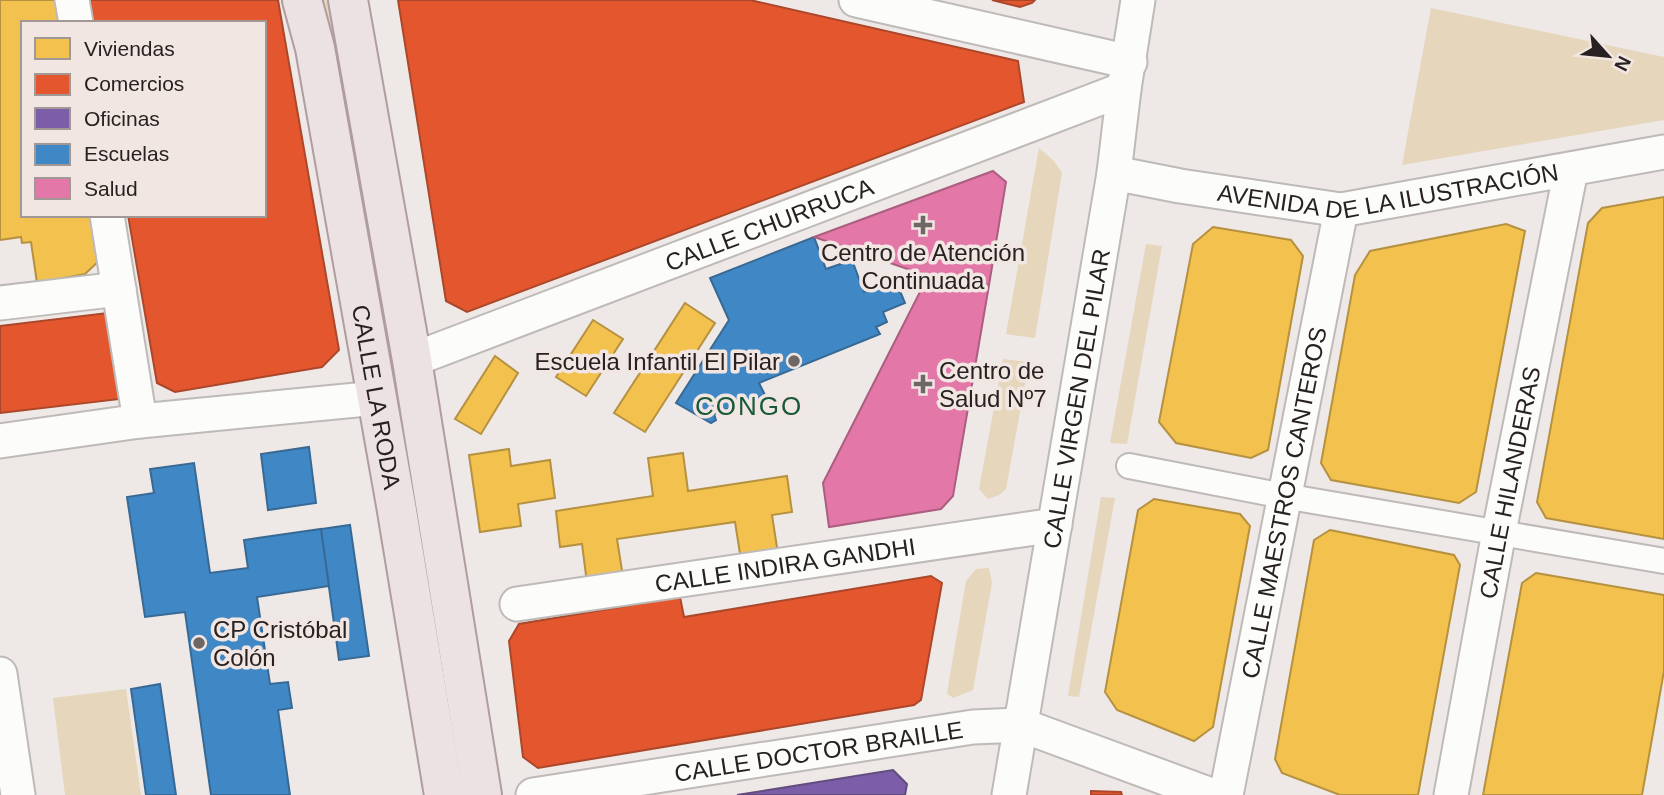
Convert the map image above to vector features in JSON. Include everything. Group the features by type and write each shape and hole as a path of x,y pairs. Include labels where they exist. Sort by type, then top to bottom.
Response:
{"main road":[{"name":"CALLE LA RODA","path":"302,0 314,48 377,398 444,795"},
{"name":"CALLE LA RODA","path":"348,0 412,360 482,795"}],"street":[{"path":"72,0 76,21"},
{"path":"856,0 1127,75"},
{"name":"CALLE VIRGEN DEL PILAR","path":"1009,795 1114,173 1138,0"},
{"name":"CALLE CHURRUCA","path":"412,360 1127,75"},
{"name":"AVENIDA DE LA ILUSTRACIÓN","path":"1114,173 1180,186 1341,210 1664,152"},
{"name":"CALLE HILANDERAS","path":"1451,795 1499,532 1571,170"},
{"name":"CALLE MAESTROS CANTEROS","path":"1226,795 1341,210"},
{"path":"107,217 140,421"},
{"path":"0,303 119,289"},
{"path":"0,441 140,421 377,398"},
{"path":"1129,466 1284,496 1664,561"},
{"name":"CALLE INDIRA GANDHI","path":"517,604 1055,525"},
{"path":"0,674 18,795"},
{"path":"1021,725 1146,782 1212,795"},
{"name":"CALLE DOCTOR BRAILLE","path":"533,795 973,727 1021,725"}],"shaded area":[{"path":"322,0 329,0 410,434 398,436 330,33"},
{"path":"1431,8 1664,57 1664,120 1402,165"},
{"path":"1039,148 1054,161 1062,173 1035,338 1006,334"},
{"path":"1146,244 1162,246 1127,444 1110,443"},
{"path":"1003,359 1029,362 1006,489 988,499 979,489"},
{"path":"1101,497 1115,498 1079,697 1068,696"},
{"path":"989,568 992,583 973,690 953,698 947,693 966,581 976,569"},
{"path":"126,689 141,795 65,795 53,698"}],"building: Viviendas":[{"path":"0,0 57,0 61,21 21,21 21,217 93,217 100,260 85,274 37,283 31,242 22,243 21,237 0,240"},
{"path":"1664,197 1664,539 1546,518 1537,502 1588,223 1602,208"},
{"path":"1506,224 1525,231 1476,492 1459,503 1331,480 1321,463 1355,275 1370,251"},
{"path":"1213,227 1291,240 1303,256 1268,450 1251,458 1176,443 1159,422 1193,244"},
{"path":"685,303 715,323 645,432 614,413"},
{"path":"593,320 623,339 586,396 556,377"},
{"path":"495,356 518,373 481,434 455,419"},
{"path":"509,449 511,466 550,460 555,498 518,504 521,526 480,532 469,455"},
{"path":"683,453 688,491 787,476 792,512 772,515 778,554 741,560 735,522 617,539 623,577 587,583 582,544 560,547 556,511 653,496 648,458"},
{"path":"1154,499 1240,514 1250,526 1213,727 1194,741 1117,710 1105,692 1138,510"},
{"path":"1330,530 1454,555 1460,565 1418,795 1340,795 1282,773 1275,759 1314,540"},
{"path":"1536,573 1664,595 1664,671 1642,795 1483,795 1522,583"}],"building: Comercios":[{"path":"90,0 278,0 339,350 322,367 175,392 157,383 128,217 266,217 266,21 94,21"},
{"path":"398,0 750,0 1018,61 1024,102 467,312 446,301"},
{"path":"992,0 1035,0 1020,7"},
{"path":"107,313 120,399 0,413 0,326"},
{"path":"931,576 942,583 921,700 914,705 538,768 523,757 509,641 519,624 680,597 684,617"},
{"path":"1091,791 1121,792 1122,795 1091,795"}],"building: Oficinas":[{"path":"893,770 907,784 905,795 737,795"}],"building: Escuelas":[{"path":"814,237 826,269 852,260 864,292 895,279 905,303 883,312 887,322 876,327 880,334 759,383 765,395 714,414 716,420 711,423 676,403 729,320 710,278"},
{"path":"309,447 316,503 268,510 261,454"},
{"path":"194,463 210,573 248,568 244,540 321,529 329,586 257,597 270,684 288,682 292,708 278,710 290,795 211,795 185,612 145,617 127,497 154,493 150,469"},
{"path":"350,525 369,656 339,660 321,529"},
{"path":"160,684 176,795 146,795 131,689"}],"building: Salud":[{"name":"Centro de Atención Continuada","path":"993,171 1006,182 989,285 928,276 814,237"},
{"name":"Centro de Salud Nº7","path":"928,276 989,285 953,496 941,509 829,527 823,483"}],"place":[{"name":"Centro de Atención Continuada","path":"923,225"},
{"name":"Escuela Infantil El Pilar","path":"794,361"},
{"name":"Centro de Salud Nº7","path":"923,384"},
{"name":"CP Cristóbal Colón","path":"199,643"}],"district":[{"name":"CONGO","path":"749,406"}]}
